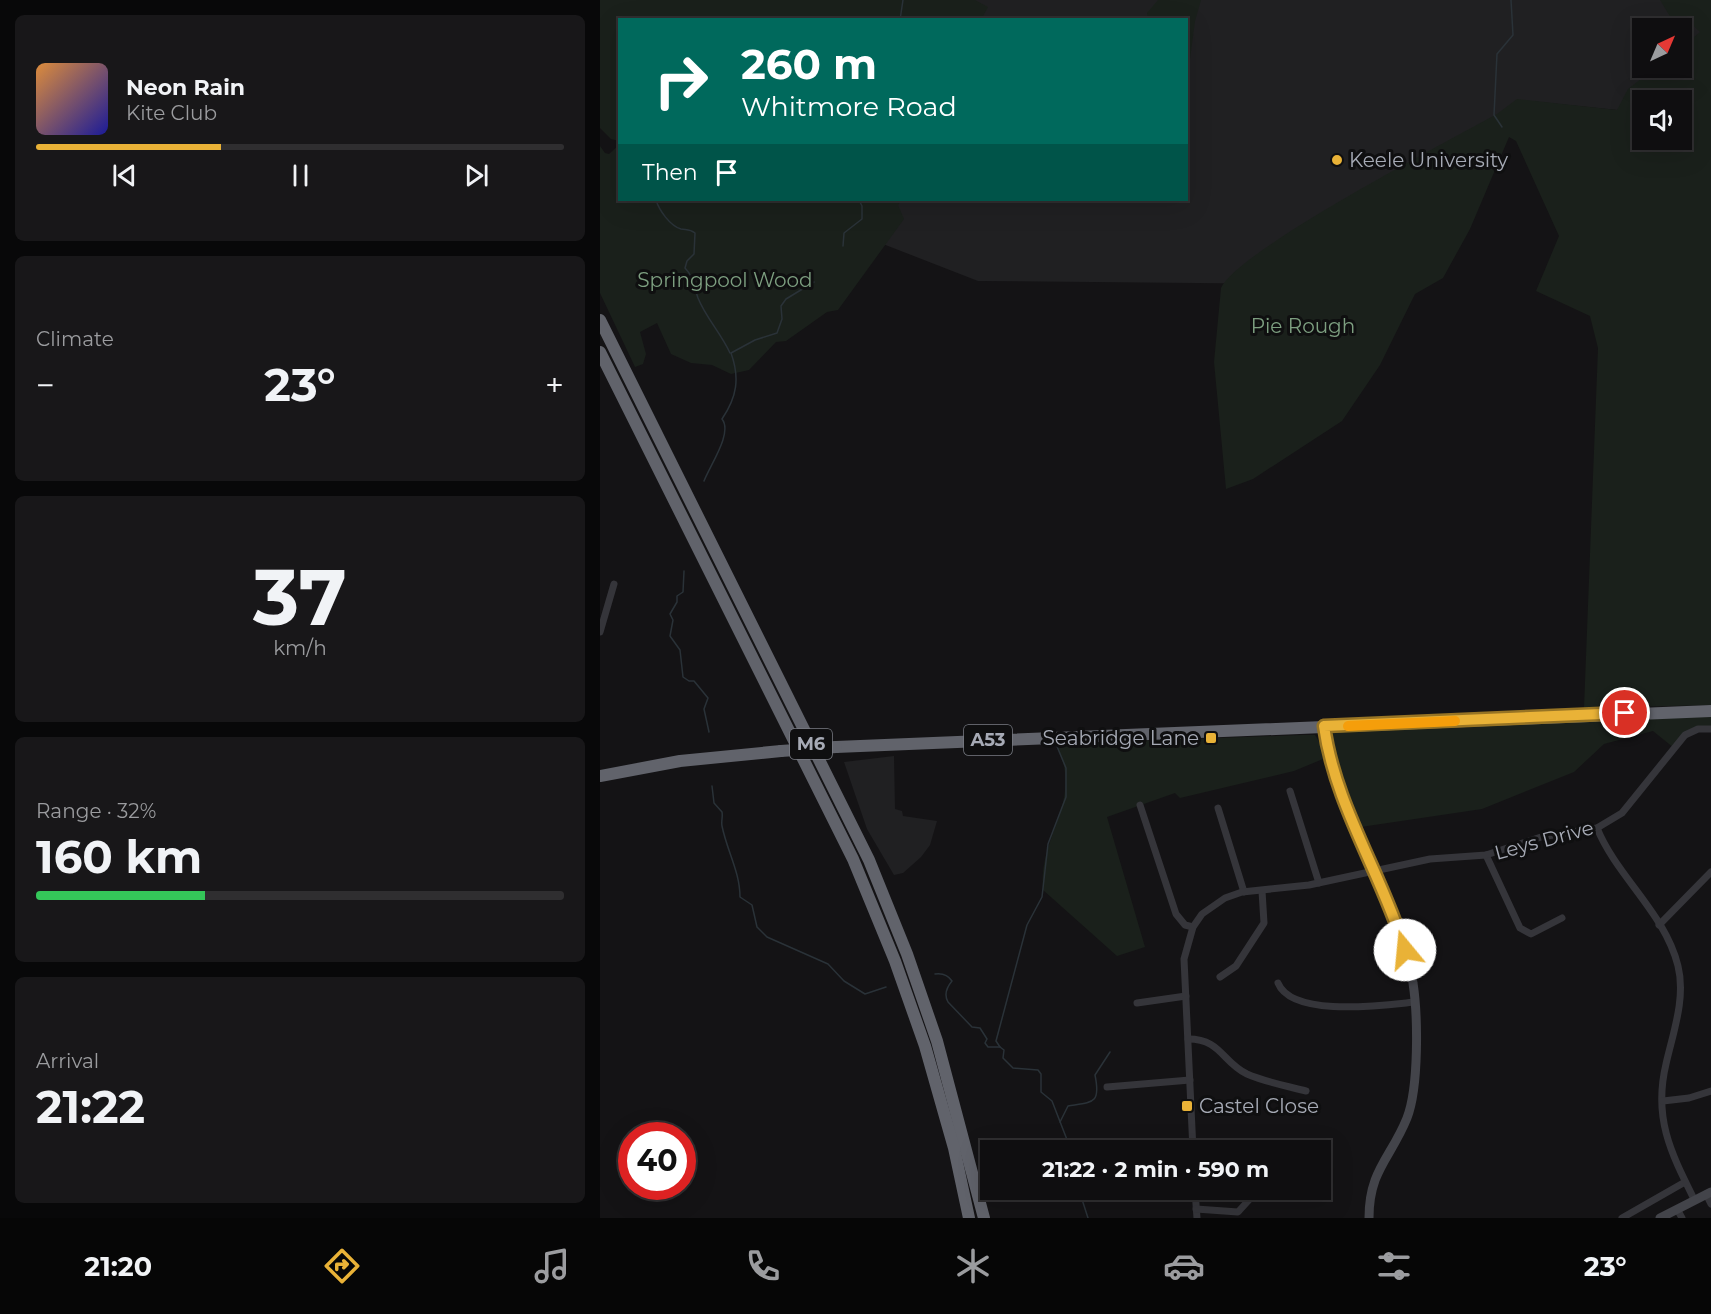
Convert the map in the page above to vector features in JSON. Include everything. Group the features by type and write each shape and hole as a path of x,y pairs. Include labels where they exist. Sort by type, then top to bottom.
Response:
{"highway":[{"name":"M6","path":"600,320 841,801 891,914 922,996 947,1073 984,1218"},
{"name":"M6","path":"600,352 831,813 874,910 910,1004 938,1089 969,1218"},
{"name":"A53","path":"600,776 680,761 836,747 1711,711"}],"street":[{"path":"600,632 614,584"},
{"path":"1324,726 1345,807 1395,919 1410,965 1415,1002 1416,1070 1411,1102 1404,1124 1377,1171 1371,1189 1369,1218"},
{"name":"Leys Drive","path":"1193,927 1202,914 1214,904 1245,892 1319,883 1430,859 1486,855 1541,837 1597,828 1622,813 1685,735 1697,729 1711,729"},
{"path":"1290,791 1319,883"},
{"path":"1140,805 1176,914 1185,925 1193,927 1184,959 1193,1140"},
{"path":"1218,808 1245,892"},
{"path":"1597,828 1659,925 1678,966 1680,995 1676,1029 1665,1067 1663,1101 1665,1137 1694,1199"},
{"path":"1486,855 1520,928 1532,934 1562,918"},
{"path":"1659,925 1711,872"},
{"path":"1220,977 1236,966 1264,923 1262,891"},
{"path":"1278,983 1291,998 1303,1003 1361,1006 1415,1002"},
{"path":"1137,1003 1186,996"},
{"path":"1188,1039 1200,1039 1217,1047 1244,1072 1306,1091"},
{"path":"1107,1087 1190,1080"},
{"path":"1663,1101 1689,1098 1711,1091"},
{"path":"1622,1218 1685,1182"},
{"path":"1660,1218 1708,1193 1711,1204"},
{"path":"1196,1200 1197,1218"},
{"path":"1196,1209 1238,1212 1251,1200"},
{"path":"1677,1209 1682,1218"}],"shaded area":[{"name":"Keele University","path":"887,0 1711,0 1711,40 1692,61 1692,18 1632,18 1632,78 1676,78 1665,90 1632,90 1632,104 1617,110 1530,101 1502,121 1425,285 978,281 883,244 884,201 1188,201 1188,18 886,18"},
{"path":"894,756 895,809 902,811 903,816 937,821 930,845 921,857 903,873 894,875 867,829 844,762"}],"green space":[{"path":"600,0 975,0 988,7 982,18 618,18 618,141 611,139 600,128"},
{"path":"1158,0 1201,0 1195,21 1188,74 1188,18 1148,18 1147,13"},
{"name":"Pie Rough","path":"1660,0 1711,0 1711,705 1584,708 1598,348 1590,316 1536,291 1559,236 1516,141 1509,137 1470,229 1443,278 1415,294 1380,365 1342,421 1253,479 1226,489 1214,362 1221,288 1236,271 1264,249 1303,224 1497,114 1517,99 1617,110 1628,89 1642,78 1692,78 1692,39 1700,32 1692,25 1692,18 1671,18"},
{"name":"Springpool Wood","path":"600,146 605,153 609,154 618,146 618,201 901,201 898,205 904,219 838,310 827,312 786,341 776,342 749,370 731,374 712,365 691,363 671,354 657,323 640,332 646,354 643,364 635,367 600,293"},
{"path":"1711,711 1711,729 1698,729 1674,748 1653,731 1604,744 1574,772 1482,809 1354,828 1324,726"},
{"path":"1315,735 1321,745 1323,759 1294,771 1180,798 1175,793 1107,817 1145,947 1117,956 1043,890 1043,870 1066,783 1064,765 1056,744"}],"waterway":[{"path":"900,18 903,0"},
{"path":"1502,127 1494,115 1497,54 1513,35 1511,0"},
{"path":"656,201 662,213 673,225 695,233 694,254 687,261 685,268 692,279 701,305 730,353"},
{"path":"843,246 844,233 862,219 860,201"},
{"path":"704,481 723,441 725,425 722,419 731,403 736,387 736,371 731,353 755,340 777,333 782,319 781,306 786,299 814,282"},
{"path":"684,571 683,592 677,596 677,602 670,614 673,620 670,636 680,650 683,677 694,681 708,698 704,709 709,732"},
{"path":"1000,1047 996,1041 1027,925 1042,897 1048,844 1066,797 1066,768 1056,744"},
{"path":"712,786 714,803 722,812 722,826 738,879 740,897 752,905 757,927 767,937 828,964 844,981 865,994 886,987"},
{"path":"935,974 945,975 952,981 947,991 948,1002 972,1027 980,1028 987,1039 985,1043 988,1047 1000,1047 1004,1050 1003,1058 1013,1068 1038,1070 1041,1074 1041,1092 1052,1101 1067,1140"},
{"path":"1060,1122 1068,1106 1089,1102 1096,1096 1095,1075 1110,1052"},
{"path":"1082,1200 1088,1218"}],"slow traffic":[{"path":"1348,726 1455,721"}],"place":[{"name":"Keele University","path":"1337,160"},
{"name":"Seabridge Lane","path":"1211,738"},
{"name":"Castel Close","path":"1187,1106"}],"route":[{"path":"1405,950 1395,919 1345,807 1326,742 1324,726 1625,713"}]}
